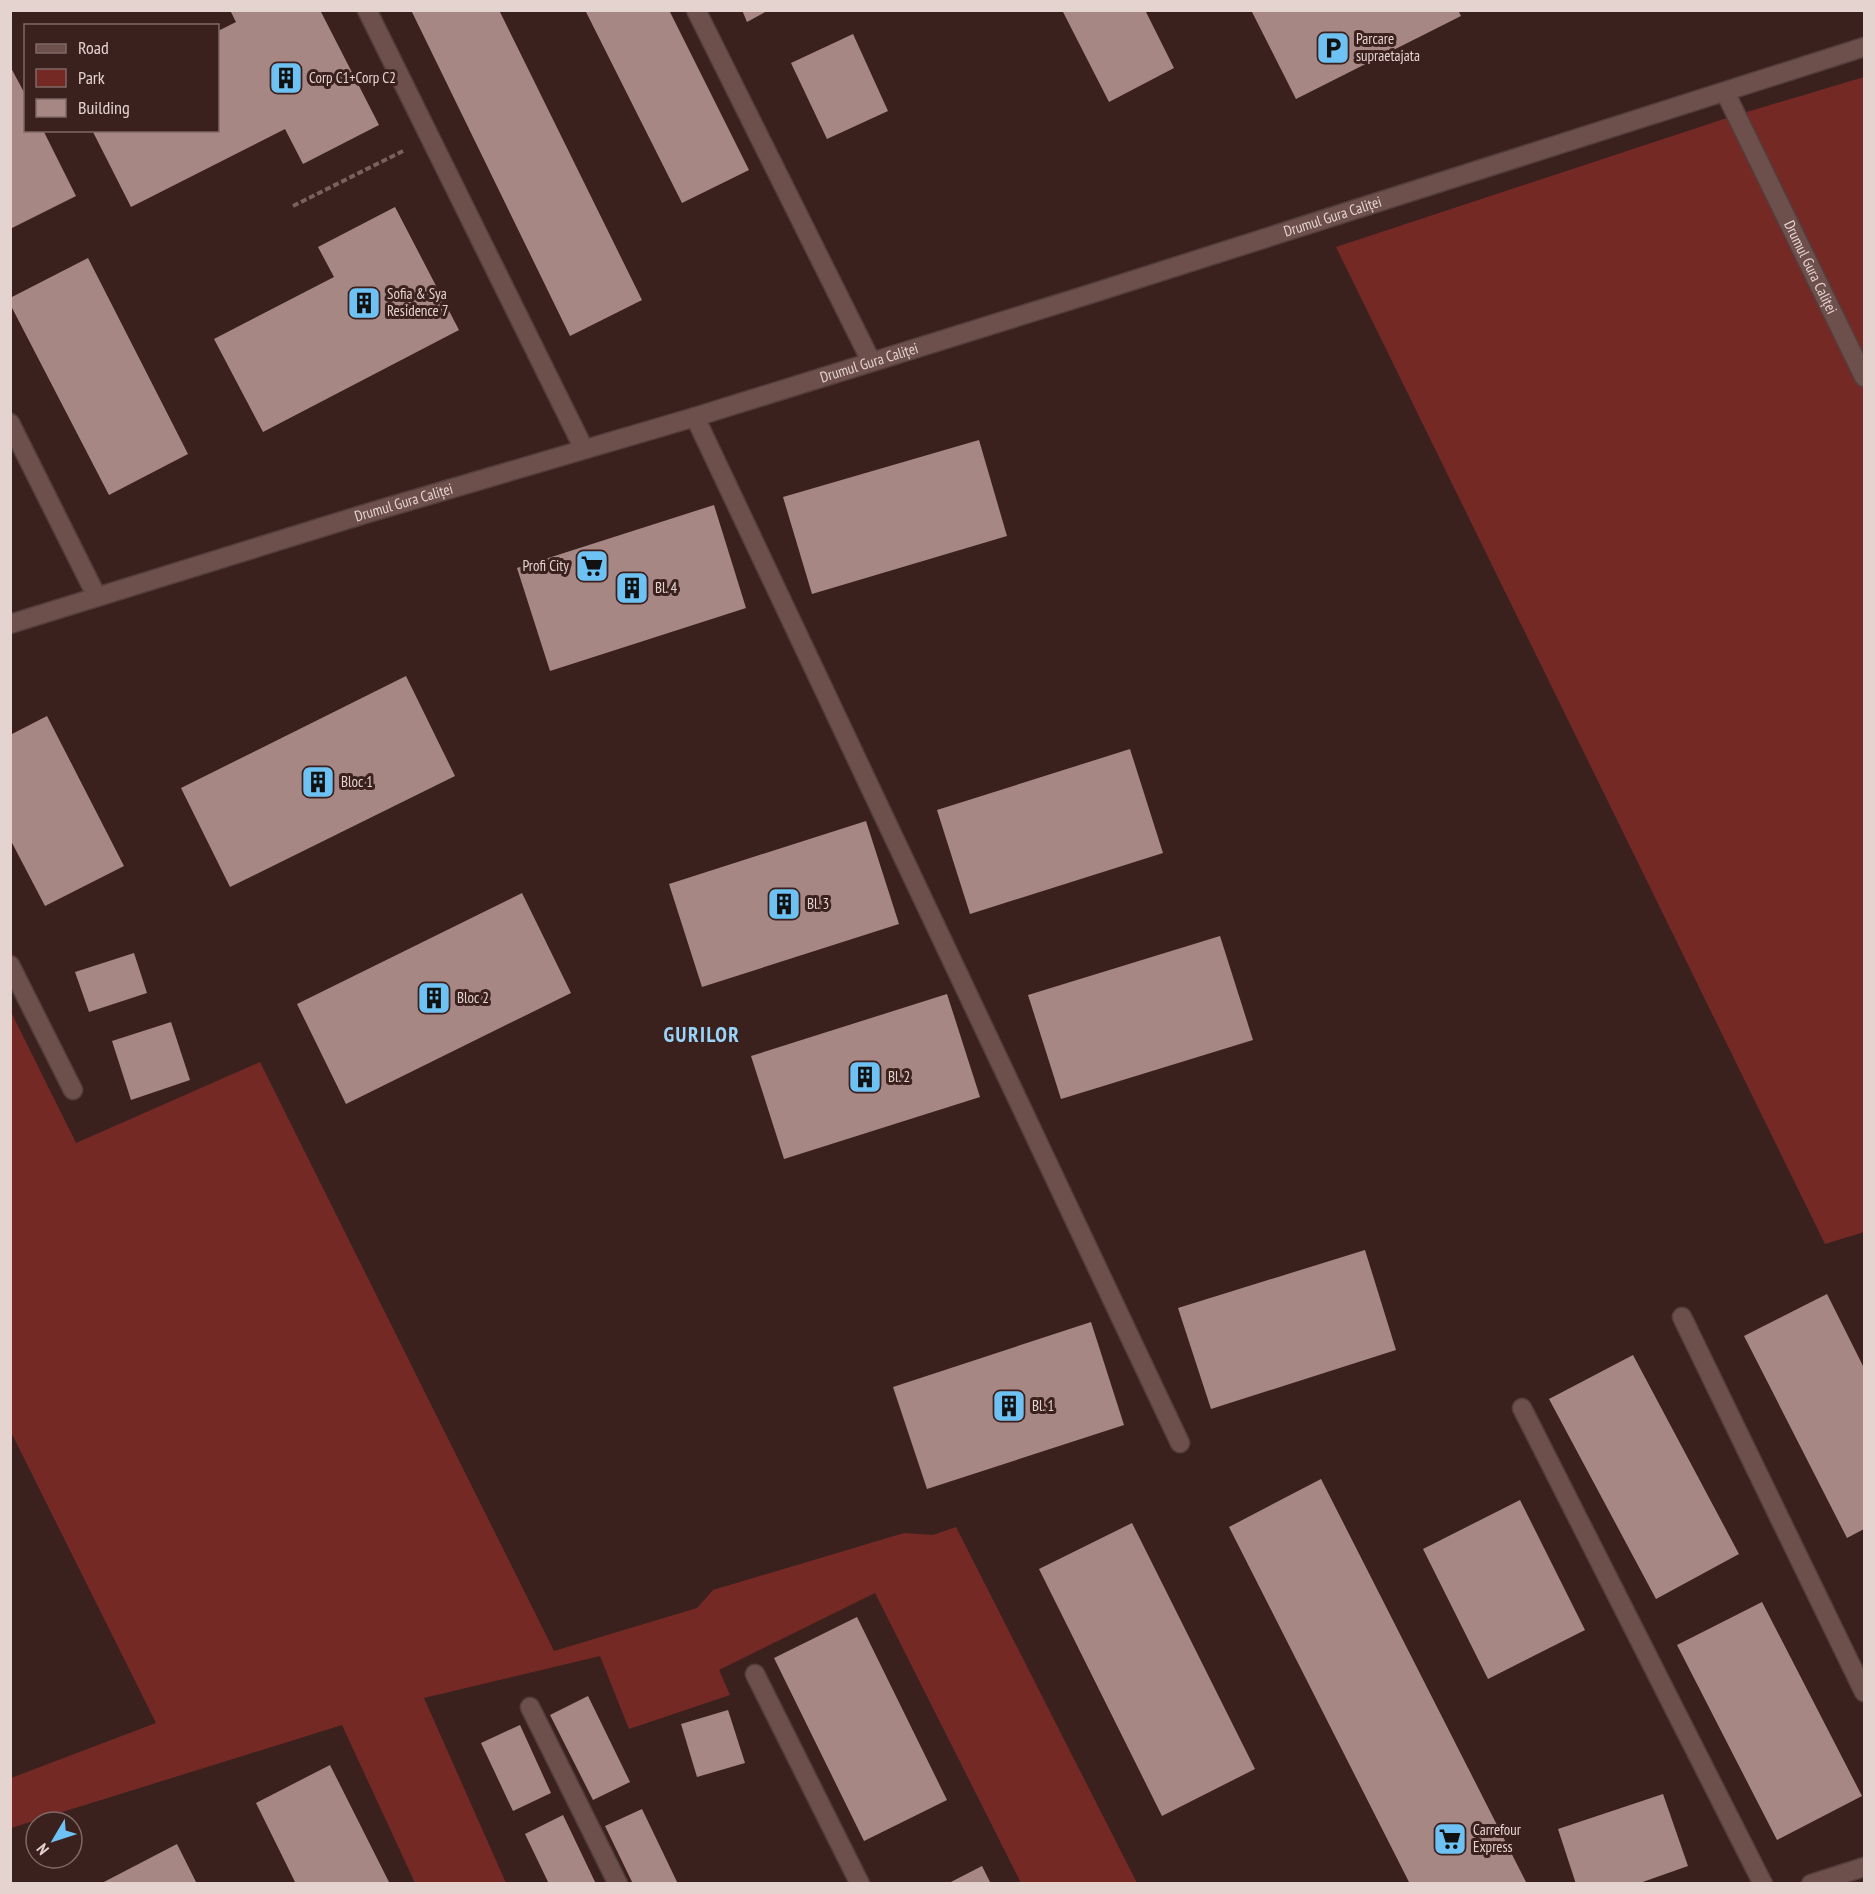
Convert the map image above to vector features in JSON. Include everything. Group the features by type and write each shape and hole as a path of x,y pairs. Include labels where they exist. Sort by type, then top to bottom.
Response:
{"street":[{"path":"367,10 584,449"},
{"path":"696,10 871,361"},
{"name":"Drumul Gura Caliței","path":"10,624 695,417 1864,47"},
{"name":"Drumul Gura Caliței","path":"1725,92 1864,377"},
{"path":"695,417 1180,1443"},
{"path":"10,423 97,597"},
{"path":"10,965 73,1090"},
{"path":"1682,1317 1864,1692"},
{"path":"1522,1408 1762,1884"},
{"path":"755,1674 860,1884"},
{"path":"530,1707 618,1884"},
{"path":"1811,1884 1864,1867"}],"path":[{"path":"293,206 430,137"}],"green space":[{"path":"1864,77 1864,1232 1825,1244 1336,247 1730,117"},
{"path":"10,1010 76,1143 260,1062 554,1651 697,1608 713,1590 904,1533 933,1535 956,1527 1137,1883 1021,1883 875,1593 719,1670 730,1695 629,1729 600,1656 424,1698 506,1883 415,1883 342,1725 69,1810 24,1810 24,1824 11,1828 11,1778 156,1723 11,1432"}],"building":[{"name":"Corp C1+Corp C2","path":"230,10 320,10 379,125 303,164 285,129 131,207 93,132 219,132 219,30 236,22"},
{"path":"411,10 499,10 642,300 570,336"},
{"path":"585,10 669,10 749,170 682,203"},
{"path":"742,10 769,10 747,22"},
{"path":"1062,10 1145,10 1174,68 1109,102"},
{"name":"Parcare supraetajata","path":"1251,10 1458,10 1461,16 1296,99"},
{"path":"853,34 888,111 827,139 791,63"},
{"path":"10,66 24,92 24,132 44,132 76,196 10,229"},
{"name":"Sofia & Sya Residence 7","path":"395,207 459,330 263,432 214,339 334,277 318,247"},
{"path":"88,258 188,454 109,495 10,304 10,298"},
{"path":"979,440 1007,536 812,594 783,497"},
{"name":"Bl. 4","path":"714,505 746,608 550,671 517,568"},
{"name":"Bloc 1","path":"406,676 455,776 230,887 181,788"},
{"path":"47,716 124,866 45,906 10,839 10,735"},
{"path":"1130,749 1163,853 970,914 937,810"},
{"name":"Bl. 3","path":"866,821 899,924 702,987 669,884"},
{"name":"Bloc 2","path":"522,893 571,993 346,1104 297,1004"},
{"path":"1220,936 1253,1040 1061,1099 1028,995"},
{"path":"134,953 147,993 89,1012 75,972"},
{"name":"Bl. 2","path":"947,994 980,1097 784,1159 751,1056"},
{"path":"171,1022 190,1080 131,1100 112,1041"},
{"path":"1365,1250 1396,1350 1211,1409 1178,1308"},
{"path":"1827,1294 1864,1368 1864,1529 1847,1538 1744,1336"},
{"name":"Bl. 1","path":"1091,1322 1124,1425 927,1489 893,1387"},
{"path":"1633,1355 1739,1554 1656,1599 1549,1399"},
{"path":"1321,1479 1526,1882 1523,1884 1410,1884 1229,1527"},
{"path":"1520,1500 1585,1630 1488,1679 1423,1549"},
{"path":"1132,1523 1255,1769 1162,1816 1039,1569"},
{"path":"1762,1602 1862,1796 1777,1840 1677,1645"},
{"path":"857,1617 947,1800 864,1841 774,1658"},
{"path":"588,1696 630,1782 593,1800 550,1715"},
{"path":"728,1710 745,1763 697,1777 681,1724"},
{"path":"520,1725 551,1793 513,1811 481,1743"},
{"path":"330,1765 390,1884 296,1884 256,1803"},
{"path":"1663,1794 1688,1866 1637,1884 1576,1884 1558,1829"},
{"path":"642,1809 678,1884 633,1884 605,1826"},
{"path":"563,1815 596,1884 549,1884 525,1834"},
{"path":"177,1844 197,1884 100,1884"},
{"path":"982,1866 991,1884 947,1884"}],"place":[{"name":"Parcare supraetajata","path":"1333,48"},
{"name":"Corp C1+Corp C2","path":"286,78"},
{"name":"Sofia & Sya Residence 7","path":"364,303"},
{"name":"Profi City","path":"592,566"},
{"name":"Bl. 4","path":"632,588"},
{"name":"Bloc 1","path":"318,782"},
{"name":"Bl. 3","path":"784,904"},
{"name":"Bloc 2","path":"434,998"},
{"name":"Bl. 2","path":"865,1077"},
{"name":"Bl. 1","path":"1009,1406"},
{"name":"Carrefour Express","path":"1450,1839"}],"district":[{"name":"GURILOR","path":"702,1035"}]}
